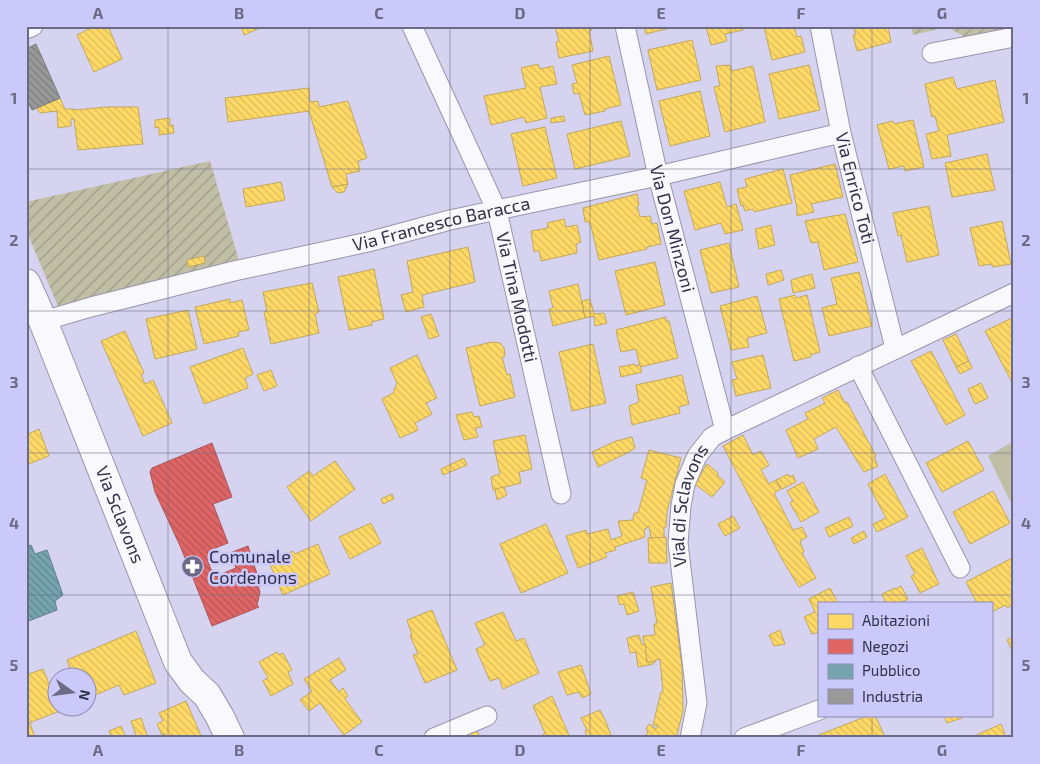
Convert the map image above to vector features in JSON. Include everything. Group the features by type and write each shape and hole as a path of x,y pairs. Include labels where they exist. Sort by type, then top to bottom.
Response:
{"street":[{"path":"26,29 33,26"},
{"name":"Via Tina Modotti","path":"412,26 497,211 561,494"},
{"name":"Via Don Minzoni","path":"626,26 658,176 724,430"},
{"name":"Via Enrico Toti","path":"820,26 841,133 895,348"},
{"path":"932,53 1014,37"},
{"name":"Via Francesco Baracca","path":"43,321 234,271 368,242 450,220 658,176 841,133"},
{"name":"Via Sclavons","path":"26,283 43,321 178,662 207,695 230,738"},
{"name":"Vial di Sclavons","path":"690,738 697,703 678,543 685,484 697,456 712,437 724,430 1014,292"},
{"path":"858,366 960,568"},
{"path":"744,738 818,710"},
{"path":"434,738 488,716"}],"shaded area":[{"path":"911,26 1014,26 1014,32 974,42 947,27 913,35"},
{"path":"210,161 240,264 60,311 26,230 26,202"},
{"path":"1014,441 1014,509 988,456"}],"building: Abitazioni":[{"path":"95,26 108,26 122,59 94,72 77,35"},
{"path":"247,26 259,26 260,28 244,35 242,29"},
{"path":"555,26 592,26 592,30 589,30 593,51 559,58 556,42 559,41"},
{"path":"644,26 678,26 646,34"},
{"path":"706,26 742,26 743,30 725,34 727,41 711,45"},
{"path":"794,26 797,37 801,36 805,52 772,60 764,27"},
{"path":"853,26 888,26 891,42 857,51 853,35 856,35"},
{"path":"692,40 701,80 657,90 648,50"},
{"path":"609,56 621,105 585,115 579,93 574,94 572,84 577,83 572,65"},
{"path":"538,64 540,69 553,66 557,84 540,87 547,118 526,123 524,117 491,125 484,96 526,88 521,68"},
{"path":"730,65 732,71 753,66 765,122 725,132 714,87 720,86 716,66"},
{"path":"809,65 820,110 779,119 769,74"},
{"path":"953,77 957,89 995,80 1004,122 947,135 951,156 932,159 926,134 939,131 935,116 932,117 925,84"},
{"path":"309,88 310,102 318,101 319,107 348,101 367,158 358,161 360,171 346,174 348,184 332,187 309,111 228,122 225,98"},
{"path":"700,91 710,136 670,146 659,101"},
{"path":"60,98 65,109 138,107 143,144 78,150 74,119 71,119 71,126 58,128 57,111 40,113 37,108"},
{"path":"564,116 565,121 551,123 551,118"},
{"path":"170,118 170,126 173,125 174,133 159,135 159,127 155,128 155,120"},
{"path":"913,120 924,167 905,171 904,166 889,169 877,125 893,121 894,124"},
{"path":"621,121 630,156 575,169 567,134"},
{"path":"545,127 557,178 523,186 511,134"},
{"path":"987,154 995,190 952,197 945,163"},
{"path":"835,164 843,197 811,204 814,212 797,216 790,175"},
{"path":"783,169 792,203 754,212 753,209 745,211 743,205 741,206 737,189 747,187 745,179"},
{"path":"281,182 285,200 246,207 243,189"},
{"path":"720,182 727,207 736,204 743,230 725,234 721,223 695,230 684,191"},
{"path":"348,184 344,192 338,193 332,187"},
{"path":"637,194 639,205 637,206 640,217 650,216 652,224 657,223 661,244 599,260 591,226 589,222 585,222 583,208"},
{"path":"929,206 939,255 907,262 901,235 898,236 893,213"},
{"path":"845,214 858,262 824,270 818,242 811,243 805,221"},
{"path":"564,219 566,227 577,225 581,242 576,244 577,253 541,261 539,250 534,252 531,231 548,228 547,223"},
{"path":"1002,221 1011,264 993,267 991,264 979,266 970,228"},
{"path":"771,225 775,245 759,249 755,229"},
{"path":"729,243 739,287 711,293 700,250"},
{"path":"468,247 475,282 422,295 424,307 406,312 401,295 413,292 407,261"},
{"path":"204,256 205,263 188,267 187,260"},
{"path":"655,262 665,305 626,315 615,271"},
{"path":"374,269 384,319 371,322 372,325 349,330 338,277"},
{"path":"781,270 784,280 768,285 766,274"},
{"path":"859,272 872,326 829,336 822,308 837,304 831,278"},
{"path":"812,274 815,288 793,293 791,280"},
{"path":"312,283 319,312 315,314 319,333 271,344 264,312 267,311 263,292"},
{"path":"578,284 585,318 553,326 549,309 553,308 549,291"},
{"path":"795,295 796,298 807,295 820,352 810,355 811,357 794,361 779,299"},
{"path":"757,296 767,333 747,338 749,347 731,350 720,306"},
{"path":"230,299 230,303 242,300 249,330 238,332 239,336 204,344 195,307"},
{"path":"590,299 594,314 604,313 607,323 595,326 594,316 585,318 582,301"},
{"path":"188,310 197,349 155,359 146,319"},
{"path":"431,314 439,336 429,339 421,317"},
{"path":"666,317 666,321 669,321 678,358 640,367 636,349 621,352 616,330"},
{"path":"1014,317 1014,386 985,331"},
{"path":"125,331 144,373 141,375 145,384 153,380 172,423 143,436 101,341"},
{"path":"956,334 969,361 956,367 943,340"},
{"path":"492,342 500,343 504,348 505,356 502,357 507,375 510,374 515,397 480,406 466,348"},
{"path":"593,344 606,403 572,411 559,352"},
{"path":"243,348 253,374 245,378 248,388 204,404 190,367"},
{"path":"931,351 965,415 946,425 911,361"},
{"path":"417,355 437,398 426,403 432,414 415,423 418,430 400,438 382,399 393,393 397,383 390,368"},
{"path":"763,355 771,388 736,396 732,380 737,379 732,362"},
{"path":"969,361 972,368 960,374 956,367"},
{"path":"635,364 635,366 640,365 642,372 621,377 619,367"},
{"path":"271,370 277,386 264,391 257,375"},
{"path":"682,375 689,404 679,407 680,413 632,425 629,406 639,402 636,385"},
{"path":"981,383 988,398 975,404 968,389"},
{"path":"838,390 845,403 847,402 876,456 874,457 878,466 864,472 836,427 814,439 818,449 798,458 786,430 808,419 805,413 825,403 822,398"},
{"path":"472,412 474,417 479,416 482,427 475,428 478,437 464,440 456,415"},
{"path":"39,429 49,456 26,465 26,435"},
{"path":"525,435 532,469 519,472 521,483 493,490 491,477 500,474 493,441"},
{"path":"743,435 753,455 761,451 769,465 761,470 769,484 776,480 781,489 774,493 793,530 802,527 807,537 800,541 804,552 802,553 816,578 799,587 782,559 723,446"},
{"path":"632,437 635,448 598,467 592,452 616,441"},
{"path":"968,441 984,470 942,492 926,463"},
{"path":"649,450 681,458 667,512 664,538 651,538 648,526 644,529 645,537 615,547 616,550 605,553 607,557 578,568 566,536 586,530 587,534 608,529 611,540 622,536 618,521 633,520 634,513 638,513 647,480 641,478"},
{"path":"464,458 467,465 443,475 441,469"},
{"path":"335,461 355,489 311,521 287,487 309,471 313,476"},
{"path":"707,464 725,482 712,497 695,484"},
{"path":"788,474 789,477 793,475 796,482 782,489 776,480"},
{"path":"885,474 908,517 877,532 873,524 886,518 868,484"},
{"path":"803,482 819,512 801,522 790,503 793,501 787,491"},
{"path":"504,487 507,495 497,500 495,489"},
{"path":"993,491 1010,523 970,544 953,512"},
{"path":"392,494 394,499 383,504 381,499"},
{"path":"733,516 740,528 725,536 718,524"},
{"path":"849,517 853,526 829,537 825,528"},
{"path":"371,523 381,543 350,559 339,537"},
{"path":"546,524 568,573 521,593 500,544"},
{"path":"864,531 867,537 854,544 851,538"},
{"path":"666,537 667,563 649,563 648,538"},
{"path":"318,544 330,574 283,595 269,562 293,551 295,554"},
{"path":"922,548 939,584 920,593 911,576 915,574 906,556"},
{"path":"1014,557 1014,604 1007,608 1006,605 992,612 992,602 976,602 966,582"},
{"path":"671,583 682,667 683,711 676,738 645,738 648,731 646,729 649,724 656,729 658,726 653,725 661,692 663,692 660,659 655,660 656,662 647,662 643,636 655,635 654,624 657,624 651,587"},
{"path":"901,586 908,599 902,602 882,602 885,601 882,594"},
{"path":"830,588 837,602 818,602 818,632 812,634 804,617 815,612 809,599"},
{"path":"633,592 639,611 627,615 624,604 620,605 617,596"},
{"path":"432,610 457,670 425,683 413,655 418,654 410,635 412,635 407,620"},
{"path":"503,612 516,641 524,638 539,673 503,689 499,678 490,681 476,649 485,645 475,623"},
{"path":"780,630 785,644 774,646 769,635"},
{"path":"136,631 156,683 124,695 119,685 98,694 98,666 69,666 67,660"},
{"path":"639,635 642,645 645,644 647,662 653,662 653,664 638,667 636,652 630,653 627,638"},
{"path":"1014,636 1014,655 1007,640"},
{"path":"277,652 279,655 283,653 292,670 288,672 293,684 271,696 263,681 268,678 259,662"},
{"path":"339,658 346,670 330,680 339,692 343,688 348,696 345,699 362,722 344,735 320,703 309,711 300,700 312,691 304,679"},
{"path":"581,665 591,694 582,698 579,692 567,695 558,672"},
{"path":"43,669 48,681 48,716 26,724 26,675"},
{"path":"552,696 570,738 540,737 545,733 533,706"},
{"path":"186,701 202,738 166,738 165,734 162,735 157,724 163,721 159,713"},
{"path":"600,710 612,738 588,738 585,731 587,730 581,718"},
{"path":"867,716 875,716 884,735 877,738 811,738"},
{"path":"944,716 961,716 962,718 947,723"},
{"path":"141,718 147,735 137,738 131,721"},
{"path":"30,723 35,738 26,738 26,724"},
{"path":"1001,724 1006,738 970,738"},
{"path":"121,726 126,738 112,738 109,731"},
{"path":"477,730 480,738 449,738"}],"building: Negozi":[{"path":"212,443 232,497 213,504 228,543 210,550 212,557 207,559 214,577 236,568 230,553 248,546 261,586 258,586 260,592 257,605 259,607 212,626 181,548 155,492 150,472 152,468"}],"building: Pubblico":[{"path":"31,545 35,554 47,550 63,595 55,601 57,610 26,622 26,546"}],"building: Industria":[{"path":"36,44 60,98 32,110 26,98 26,49"}],"place":[{"name":"Comunale Cordenons","path":"193,567"}]}
